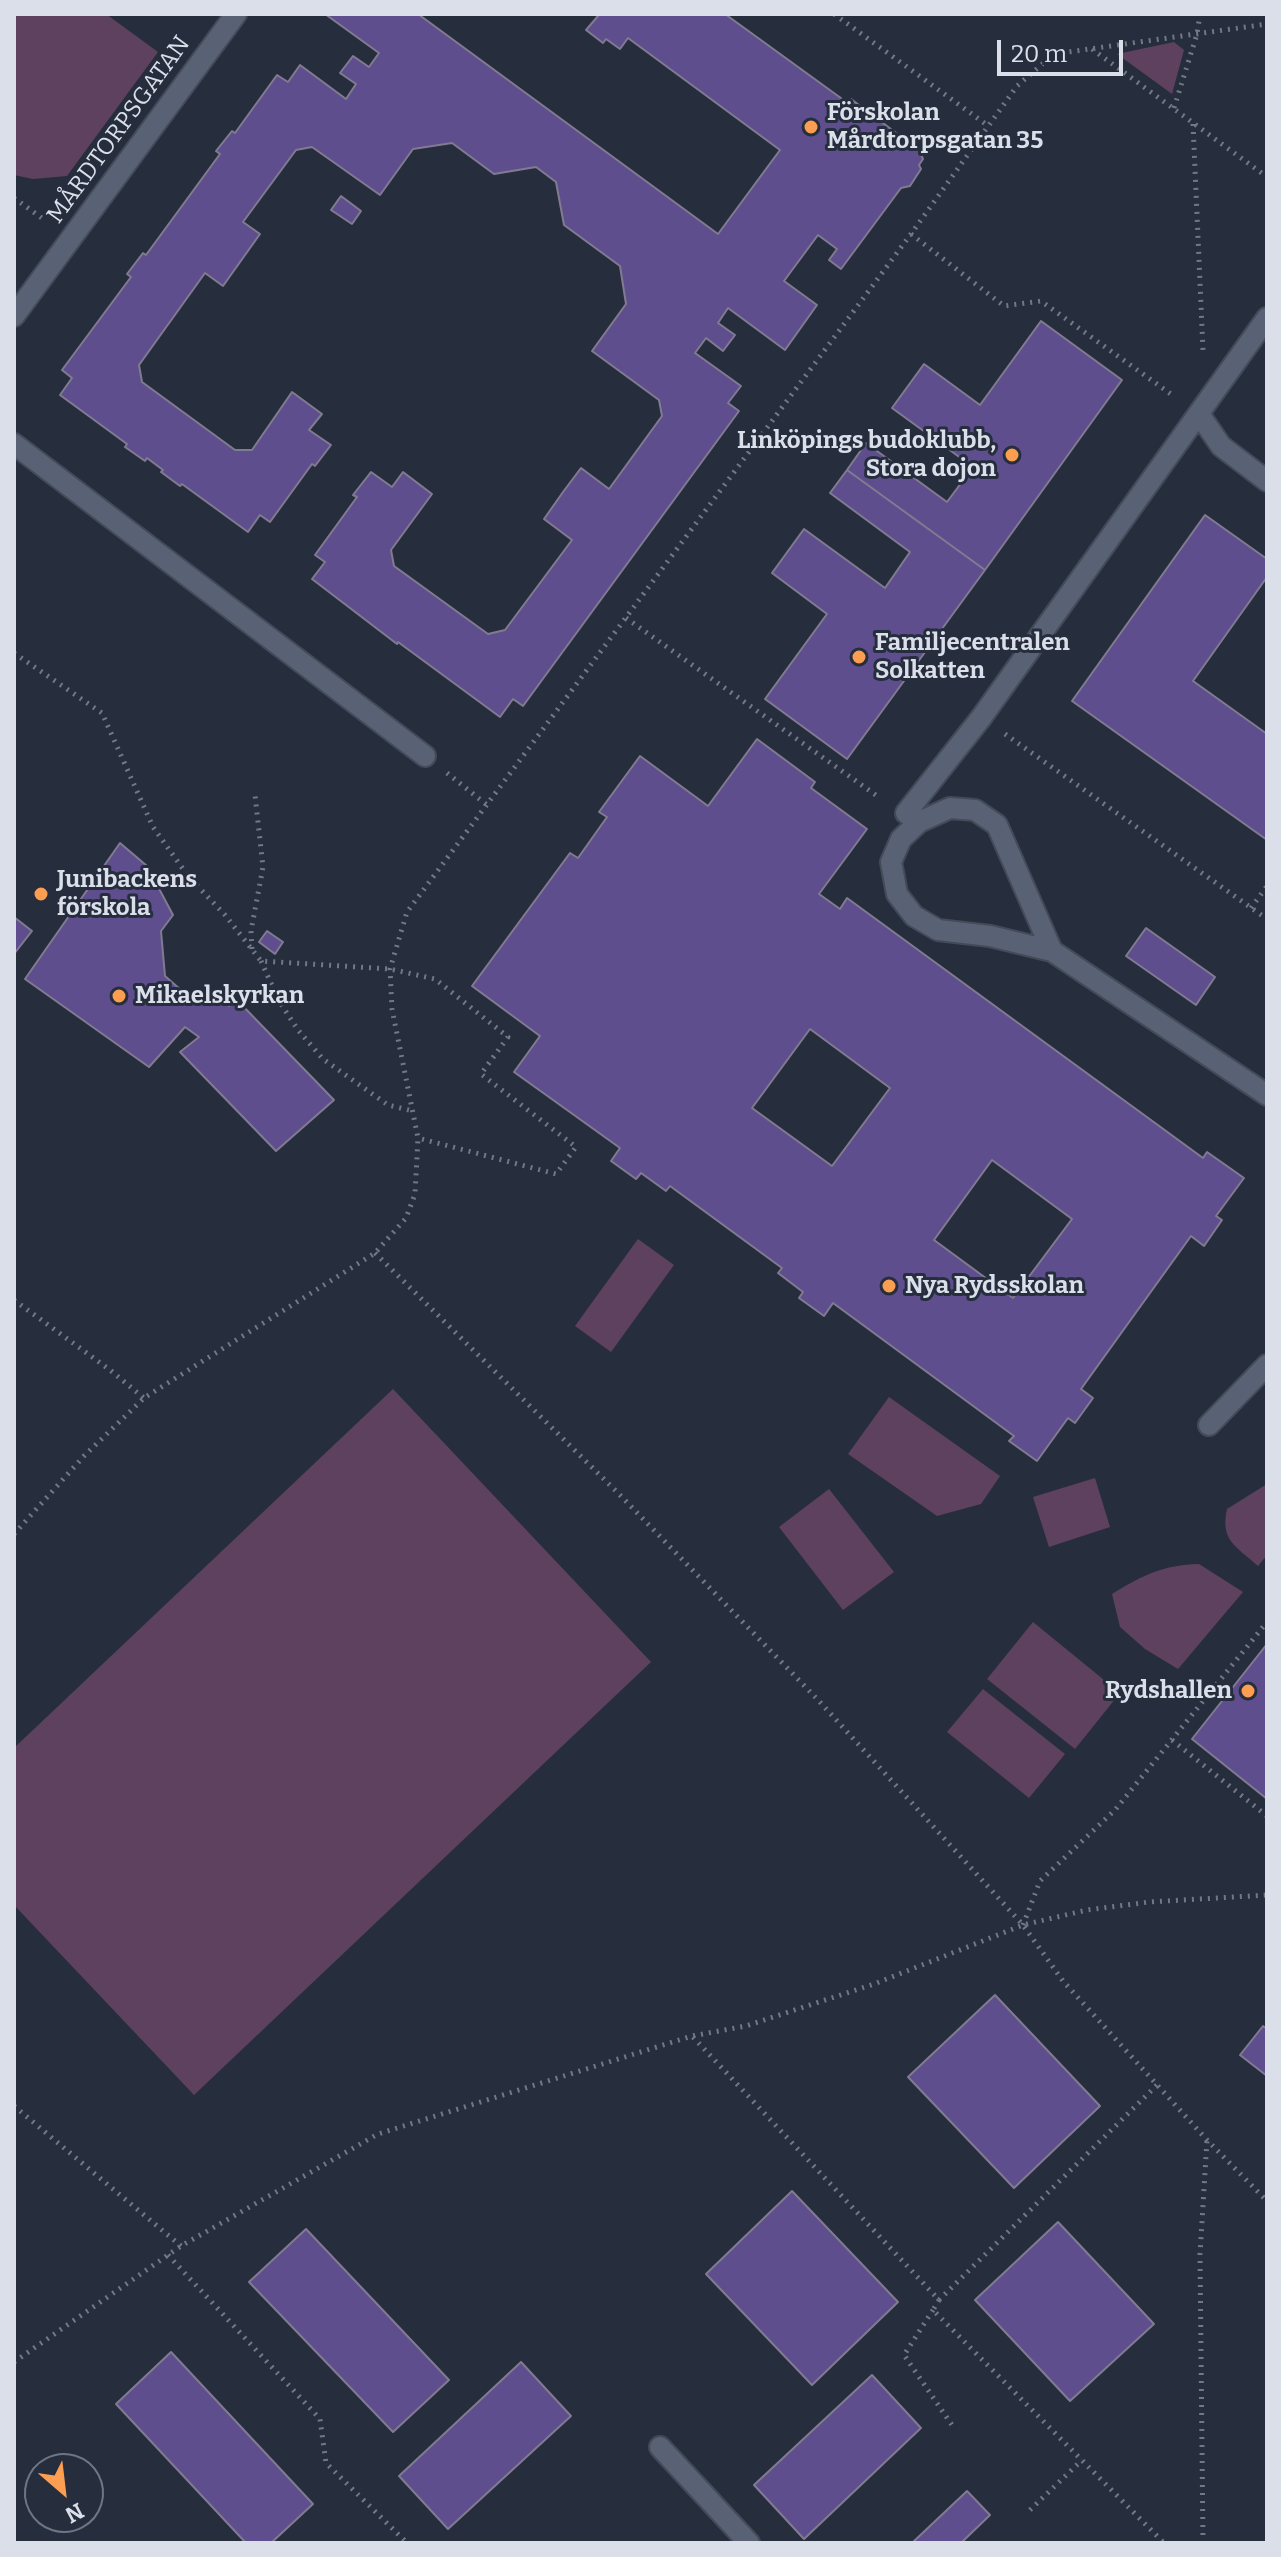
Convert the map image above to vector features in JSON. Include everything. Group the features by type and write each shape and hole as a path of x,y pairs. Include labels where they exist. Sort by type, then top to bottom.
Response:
{"street":[{"name":"MÅRDTORPSGATAN","path":"14,316 236,14"},
{"path":"1267,318 981,718 913,818 891,862 897,894 914,916 938,930 990,936 1052,951 1267,1095"},
{"path":"1202,410 1221,446 1267,481"},
{"path":"14,444 425,756"},
{"path":"913,818 950,808 975,810 997,825 1052,951"},
{"path":"1209,1425 1267,1365"},
{"path":"660,2447 749,2543"}],"path":[{"path":"834,14 987,125"},
{"path":"1174,108 1197,34 1200,14"},
{"path":"14,1534 84,1456 144,1398 375,1253 406,1218 415,1194 418,1138 392,1009 390,969 407,912 911,234 1017,86 1054,54 1267,24"},
{"path":"1091,48 1267,177"},
{"path":"1193,124 1202,410"},
{"path":"911,234 1004,306 1041,301 1202,410"},
{"path":"626,618 867,791 913,818"},
{"path":"14,653 102,713 153,827 188,876 225,915 261,961 279,1001 323,1059 388,1105 413,1111"},
{"path":"981,718 1267,919"},
{"path":"425,756 487,805"},
{"path":"252,950 251,931 263,867 255,795"},
{"path":"1251,908 1265,890"},
{"path":"261,961 390,969 435,979 508,1037 481,1074 576,1147 556,1174 418,1138"},
{"path":"375,1253 687,1563 819,1701 1023,1925 1063,1981 1207,2140 1267,2201"},
{"path":"14,1300 144,1398"},
{"path":"1023,1925 1040,1881 1115,1810 1267,1622"},
{"path":"1172,1740 1267,1816"},
{"path":"14,2362 181,2246 378,2134 692,2036 746,2026 874,1984 1023,1925 1102,1908 1267,1895"},
{"path":"692,2036 939,2300"},
{"path":"954,2428 904,2355 939,2300 1157,2085"},
{"path":"14,2106 181,2246"},
{"path":"1203,2543 1200,2254 1207,2140"},
{"path":"168,2255 320,2419 326,2463 407,2543"},
{"path":"933,2310 1164,2543"},
{"path":"1030,2510 1082,2460"}],"shaded area":[{"path":"14,14 106,14 158,52 67,176 33,179 14,175"},
{"path":"1174,42 1184,50 1172,94 1117,54"},
{"path":"638,1239 674,1265 611,1352 575,1326"},
{"path":"393,1389 651,1662 194,2095 14,1905 14,1748"},
{"path":"889,1397 1000,1476 981,1504 937,1516 848,1454"},
{"path":"1095,1478 1110,1527 1049,1547 1033,1497"},
{"path":"1267,1484 1267,1555 1258,1566 1232,1542 1225,1520 1227,1509"},
{"path":"829,1489 894,1572 843,1610 779,1527"},
{"path":"1199,1564 1243,1592 1178,1669 1145,1649 1120,1627 1112,1594 1154,1572"},
{"path":"1033,1622 1120,1693 1075,1749 987,1679"},
{"path":"983,1689 1065,1754 1029,1798 947,1732"}],"building":[{"path":"325,14 418,14 718,234 780,150 628,38 620,49 606,39 603,43 586,30 598,16 595,14 725,14 845,101 851,99 919,150 923,159 919,165 921,169 910,186 901,188 841,269 829,260 837,249 818,235 784,281 817,305 785,350 728,308 718,323 735,335 723,351 706,338 695,353 741,386 728,403 739,411 523,706 513,699 500,717 312,579 325,562 315,555 371,472 392,487 403,472 432,494 391,550 394,566 488,634 505,630 572,540 544,519 563,492 581,468 609,489 662,416 659,400 592,351 626,304 620,266 564,225 556,182 536,167 494,174 452,143 413,149 380,195 312,147 296,150 243,222 260,234 223,286 205,273 139,365 142,382 235,450 252,450 292,392 322,414 309,430 331,445 315,466 312,464 270,522 260,515 248,532 182,484 180,486 147,458 145,461 125,447 127,444 60,395 72,378 62,370 131,277 127,274 143,253 146,255 220,154 216,151 232,131 235,133 277,75 288,82 300,65 346,99 356,84 340,73 353,56 369,67 379,53"},
{"path":"341,196 361,211 352,224 331,210"},
{"name":"Linköpings budoklubb, Stora dojon","path":"1041,321 1122,380 985,570 847,470 866,443 947,502 973,467 892,408 924,364 980,405"},
{"name":"Familjecentralen Solkatten","path":"847,470 985,570 847,759 765,699 827,614 772,573 804,529 885,588 910,552 830,493"},
{"path":"1205,515 1267,559 1267,577 1193,681 1267,734 1267,840 1072,701"},
{"path":"757,739 815,782 811,788 867,829 819,894 840,909 847,898 1203,1158 1207,1152 1244,1178 1216,1216 1222,1220 1204,1246 1191,1236 1081,1389 1093,1398 1075,1423 1068,1418 1037,1461 1009,1441 1014,1436 833,1303 824,1316 799,1298 803,1292 778,1273 782,1268 670,1186 666,1191 641,1173 636,1179 611,1161 620,1148 514,1072 540,1036 472,986 570,853 578,858 607,817 599,812 640,756 708,806","holes":["810,1029 890,1088 832,1166 752,1108","992,1160 1072,1219 1013,1298 934,1240"]},
{"name":"Mikaelskyrkan","path":"120,843 147,866 173,915 161,931 165,976 190,998 220,994 229,1006 237,1000 334,1100 276,1151 180,1052 199,1037 185,1027 149,1067 25,979"},
{"path":"14,917 32,931 14,954"},
{"path":"1146,928 1215,977 1196,1005 1126,956"},
{"path":"267,931 283,942 275,954 259,942"},
{"name":"Rydshallen","path":"1267,1644 1267,1799 1192,1739"},
{"path":"995,1995 1100,2106 1014,2188 908,2077"},
{"path":"1263,2026 1267,2029 1267,2076 1240,2055"},
{"path":"792,2191 898,2302 812,2385 706,2274"},
{"path":"1058,2222 1154,2324 1070,2401 975,2300"},
{"path":"306,2229 449,2380 393,2432 249,2282"},
{"path":"171,2352 313,2504 271,2543 246,2543 116,2404"},
{"path":"521,2362 571,2416 448,2529 399,2476"},
{"path":"872,2375 921,2428 804,2539 754,2485"},
{"path":"967,2491 990,2515 961,2543 912,2543"}],"place":[{"name":"Förskolan Mårdtorpsgatan 35","path":"811,127"},
{"name":"Linköpings budoklubb, Stora dojon","path":"1012,455"},
{"name":"Familjecentralen Solkatten","path":"859,657"},
{"name":"Junibackens förskola","path":"41,894"},
{"name":"Mikaelskyrkan","path":"119,996"},
{"name":"Nya Rydsskolan","path":"889,1286"},
{"name":"Rydshallen","path":"1248,1691"}]}
